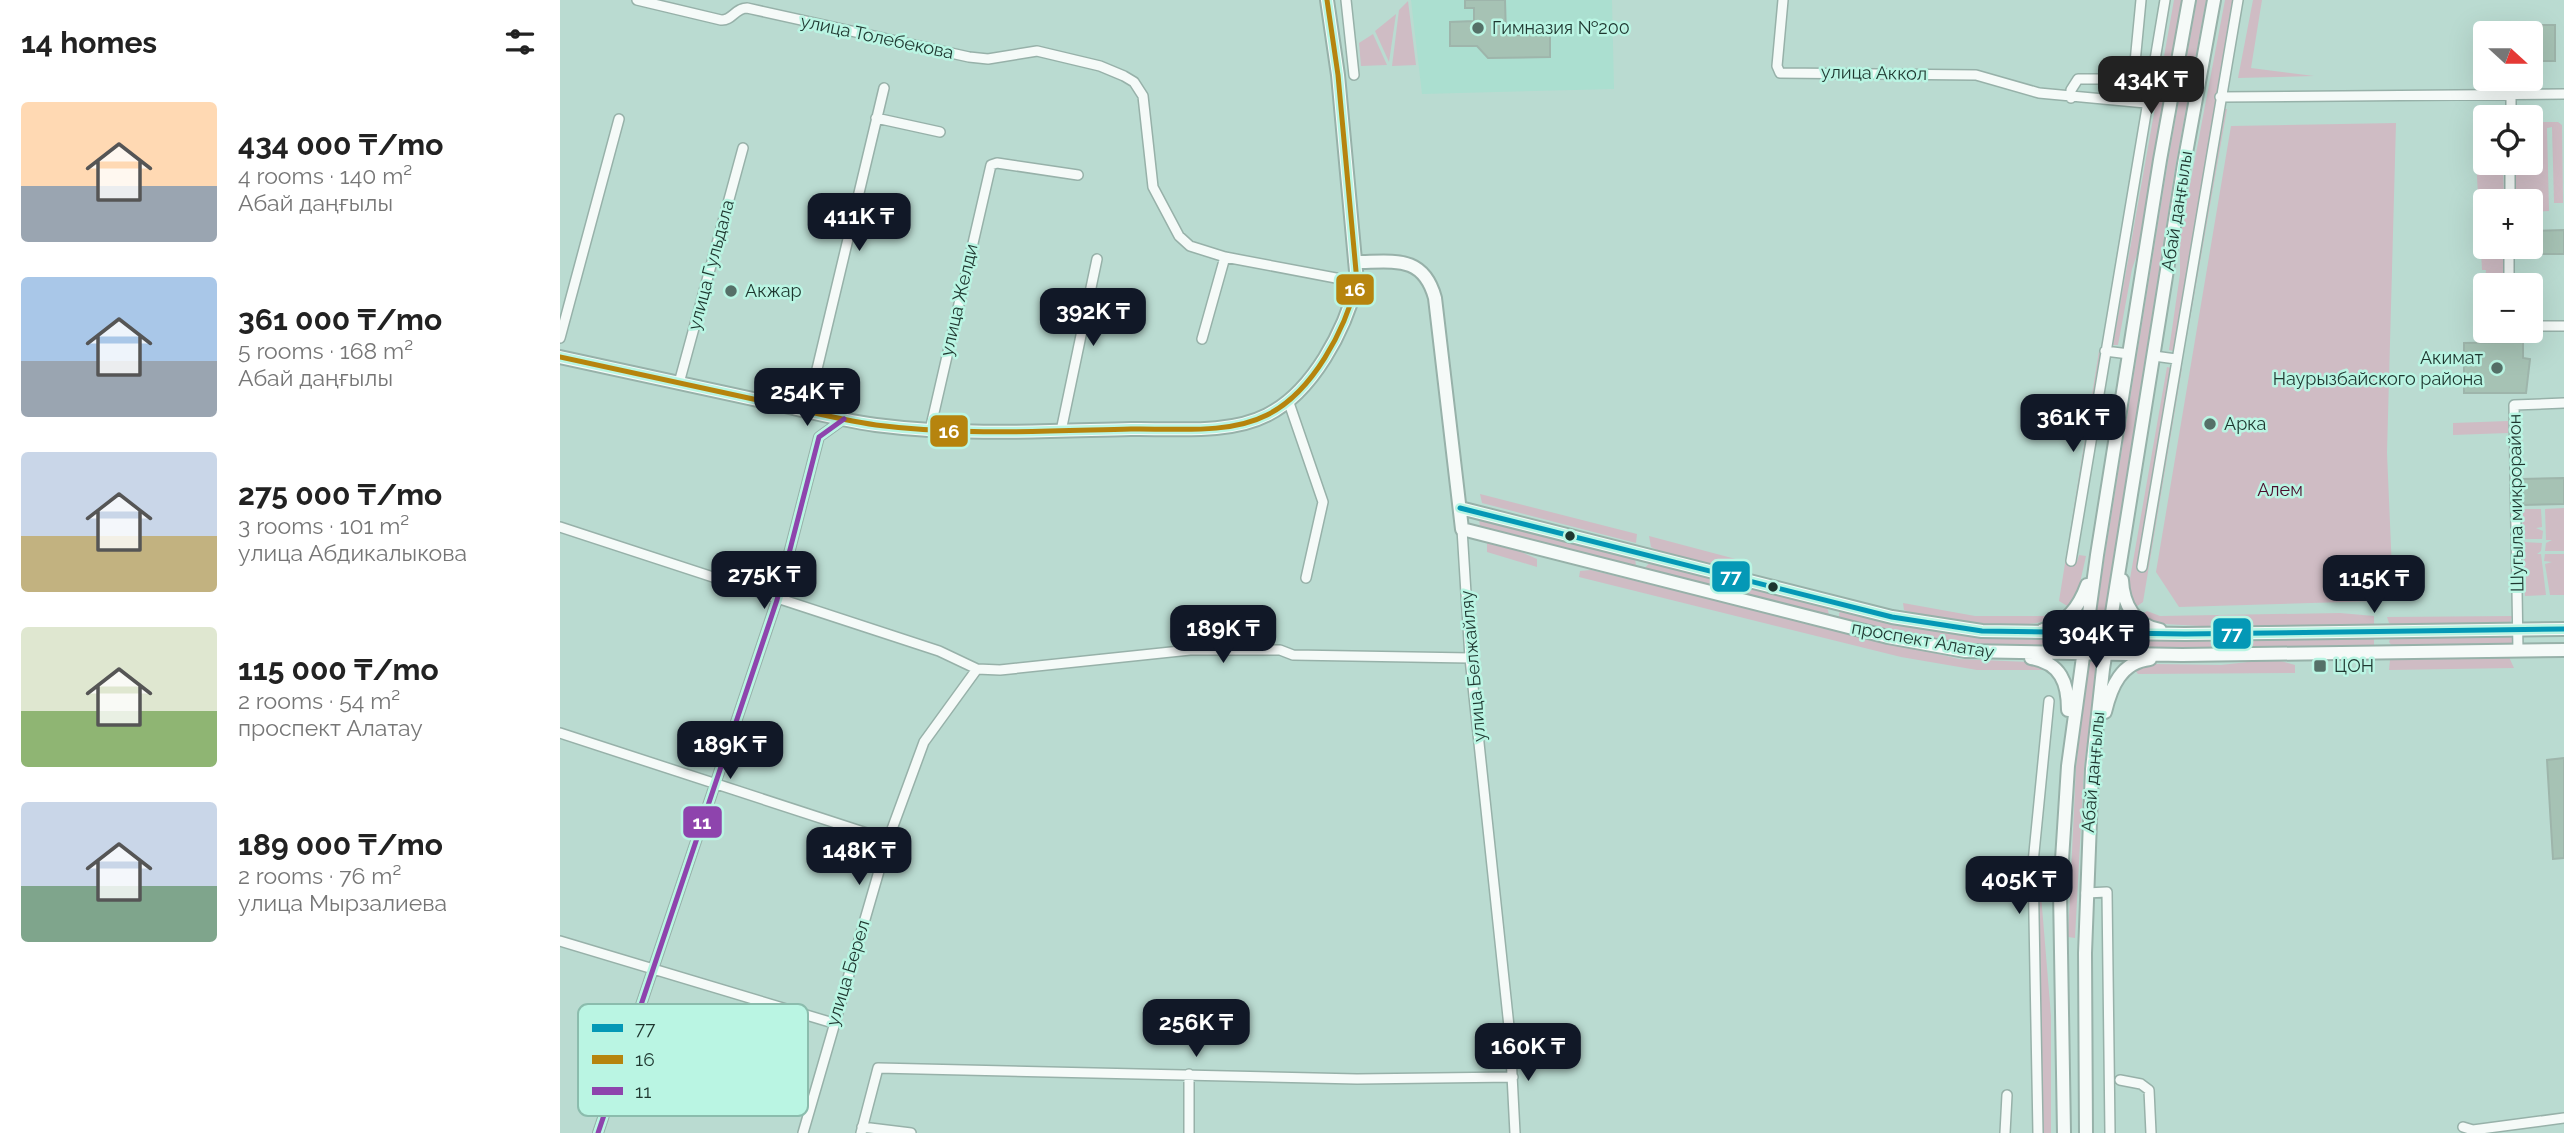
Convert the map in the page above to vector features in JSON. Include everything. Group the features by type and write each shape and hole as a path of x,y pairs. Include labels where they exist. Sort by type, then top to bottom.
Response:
{"main road":[{"path":"560,356 844,419 930,430 1201,428 1241,424 1267,415 1288,400 1310,377 1330,348 1351,305 1357,282 1338,75 1327,0"},
{"path":"2064,1133 2060,891 2068,766 2097,555 2189,0"},
{"name":"Абай даңғылы","path":"2086,1133 2085,953 2092,769 2109,634 2214,0"},
{"name":"улица Белжайляу","path":"1355,262 1404,262 1417,267 1430,279 1435,298 1462,529"},
{"name":"проспект Алатау","path":"1460,508 1642,555 1941,626 2010,633 2085,634 2564,629"},
{"name":"проспект Алатау","path":"1462,529 1832,623 1939,646 2010,654 2182,655 2564,650"},
{"path":"1640,574 1642,555"},
{"path":"2010,633 2044,630 2066,619 2083,595 2097,555"},
{"path":"2122,558 2123,590 2132,614 2152,629 2185,634"},
{"path":"1832,623 1834,602"},
{"path":"2010,654 2049,664 2064,679 2068,690 2068,766"},
{"path":"2092,769 2114,682 2125,670 2145,659 2182,655"},
{"path":"2061,954 2085,953"}],"street":[{"path":"637,0 664,3"},
{"path":"1346,0 1354,75"},
{"name":"улица Аккол","path":"1783,0 1777,66 1780,72 1976,75 2014,88 2071,98 2146,103"},
{"path":"2071,98 2074,83 2083,77 2125,79 2134,74 2141,0"},
{"path":"2071,561 2165,0"},
{"path":"2142,567 2238,0"},
{"name":"улица Толебекова","path":"664,3 721,20 728,19 739,9 747,8 970,57 988,59 1037,51 1100,66 1134,82 1143,96 1153,187 1179,236 1190,246 1225,257"},
{"path":"807,411 884,88"},
{"path":"2511,94 2511,105"},
{"path":"2220,97 2564,94"},
{"path":"876,118 940,132"},
{"path":"560,338 620,119"},
{"name":"улица Гульдала","path":"679,383 743,148"},
{"name":"улица Желди","path":"930,430 988,170 997,163 1078,175"},
{"path":"1202,339 1225,257 1357,282"},
{"path":"1060,431 1097,259"},
{"path":"2543,326 2564,326"},
{"path":"2105,351 2129,354"},
{"path":"2154,356 2176,359"},
{"path":"1288,400 1323,502 1306,578"},
{"name":"Шугыла микрорайон","path":"2518,651 2514,405 2564,403"},
{"path":"640,1004 777,600 819,437 844,419"},
{"path":"560,527 939,651 977,669 1000,670 1190,650 1280,650 1293,655 1470,658"},
{"name":"улица Белжайляу","path":"1462,529 1470,658 1513,1077 1515,1133"},
{"name":"улица Берел","path":"808,1114 832,1023 888,840 924,743 977,669"},
{"path":"2038,1133 2033,863 2049,701"},
{"path":"560,733 888,840"},
{"path":"2086,893 2108,892 2110,1133"},
{"path":"560,941 767,1004"},
{"path":"808,1016 832,1023"},
{"path":"911,1133 862,1130 878,1068 1357,1079 1513,1077"},
{"path":"1189,1074 1189,1133"},
{"path":"2120,1080 2141,1084 2149,1090 2151,1133"},
{"path":"2005,1133 2007,1095"},
{"path":"598,1133 604,1116"},
{"name":"улица Берел","path":"803,1133 807,1116"},
{"path":"2463,1127 2473,1130 2564,1118"}],"shaded area":[{"path":"1411,0 1612,0 1614,89 1422,94"}],"green space":[{"path":"2174,0 2182,0 2145,231 2132,269 2118,345 2113,345"},
{"path":"2197,0 2206,0 2176,163 2103,625 2096,629 2094,624 2168,161"},
{"path":"2225,0 2235,0 2173,351 2169,350 2180,274 2180,238"},
{"path":"2253,0 2262,0 2251,68 2314,76 2238,78"},
{"path":"1408,1 1416,65 1392,66 1399,10"},
{"path":"1396,14 1389,62 1375,31"},
{"path":"1373,34 1387,65 1361,66 1359,43"},
{"path":"2223,109 2227,109 2187,336 2183,336"},
{"path":"2543,122 2558,122 2562,125 2563,203 2554,203 2552,127 2547,128 2549,211 2543,211 2543,189 2516,189 2516,175 2543,175"},
{"name":"Алем","path":"2396,123 2387,453 2393,594 2378,601 2179,607 2156,572 2231,126"},
{"path":"2477,175 2503,175 2504,189 2478,189"},
{"path":"2481,259 2505,259 2506,273 2486,273 2486,270 2482,270"},
{"path":"2099,351 2103,351 2069,562 2077,562 2079,555 2086,556 2077,596 2069,607 2059,601"},
{"path":"2167,367 2171,368 2137,571 2143,573 2178,368 2182,368 2143,602 2133,609 2128,590"},
{"path":"2508,421 2508,433 2453,435 2453,423"},
{"path":"1480,494 1637,534 1636,543 1482,503"},
{"path":"2564,508 2564,551 2545,551 2546,543 2552,540 2546,540 2545,509"},
{"path":"2522,509 2541,509 2542,527 2536,528 2543,531 2542,539 2523,539"},
{"path":"1479,517 1635,558 1636,566 1480,528"},
{"path":"1649,536 1747,562 1747,566 1728,571 1659,551 1651,547"},
{"path":"2523,542 2542,543 2541,551 2537,554 2541,554 2546,595 2525,596"},
{"path":"1487,543 1519,551 1537,559 1537,567 1487,552"},
{"path":"2545,554 2564,554 2564,595 2550,595 2545,564 2552,562 2544,561"},
{"path":"1650,562 1827,606 1829,615 1648,572 1645,568"},
{"path":"1591,570 1959,659 2028,662 2048,670 1977,670 1901,657 1579,577 1580,571"},
{"path":"1903,603 1975,616 2045,616 2053,611 2059,615 2027,624 1983,624 1919,614 1904,610"},
{"path":"1843,610 1968,636 2072,638 2074,646 1965,645 1890,632 1839,618 1839,613"},
{"path":"2147,611 2160,616 2340,613 2374,616 2374,626 2254,629 2164,624 2153,623 2141,615"},
{"path":"2513,616 2509,624 2395,626 2389,623 2387,617"},
{"path":"2374,636 2374,646 2117,648 2117,639"},
{"path":"2391,636 2511,636 2514,641 2511,644 2392,646 2389,642"},
{"path":"2396,656 2509,657 2514,668 2389,670 2390,660"},
{"path":"2092,658 2097,661 2084,768 2075,938 2068,937 2076,767 2089,660"},
{"path":"2274,659 2295,665 2295,673 2138,674 2134,669 2154,664 2221,665"},
{"path":"2041,895 2051,1016 2051,1133 2042,1133 2038,908"}],"building":[{"name":"Гимназия №200","path":"1465,0 1505,0 1506,35 1550,34 1550,57 1488,58 1477,46 1450,46 1450,22 1474,21 1474,8 1465,8"},
{"path":"2543,25 2555,25 2555,61 2543,61"},
{"path":"2564,230 2564,254 2543,254 2543,231"},
{"name":"Акимат Наурызбайского района","path":"2464,343 2523,343 2523,358 2530,359 2526,393 2464,393"},
{"path":"2564,478 2564,504 2523,505 2522,479"},
{"path":"2564,758 2564,858 2553,859 2547,760"}],"transit line":[{"name":"16","path":"560,357 835,418 940,431 1200,429 1235,425 1267,415 1284,405 1299,391 1325,358 1344,320 1357,282 1338,75 1327,0"},
{"name":"11","path":"641,1004 777,600 819,437 844,419"},
{"name":"77","path":"1460,508 1892,617 1982,631 2185,634 2564,629"},
{"name":"11","path":"598,1133 604,1116"}],"place":[{"name":"Гимназия №200","path":"1478,28"},
{"name":"Акжар","path":"731,291"},
{"name":"Акимат Наурызбайского района","path":"2497,368"},
{"name":"Арка","path":"2210,424"},
{"name":"ЦОН","path":"2320,666"}]}
